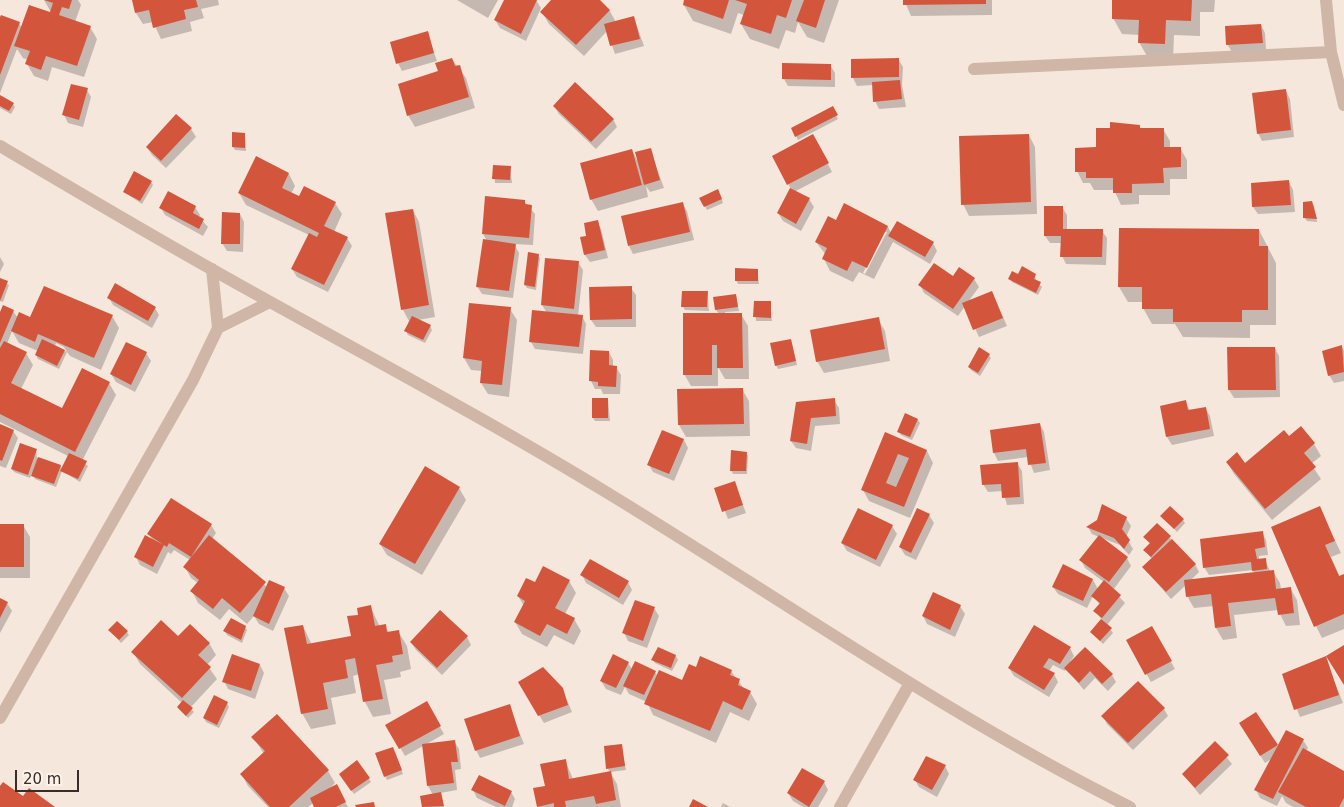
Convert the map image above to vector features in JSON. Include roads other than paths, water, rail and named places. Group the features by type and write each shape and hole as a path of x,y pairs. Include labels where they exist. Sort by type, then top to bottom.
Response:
{"street":[{"path":"1326,0 1331,52 1344,105"},
{"path":"974,69 1331,52"},
{"path":"0,146 212,269 604,491 910,683 1096,790 1130,807"},
{"path":"0,718 193,380 218,328 212,269"},
{"path":"218,328 270,302"},
{"path":"840,807 910,683"}]}
